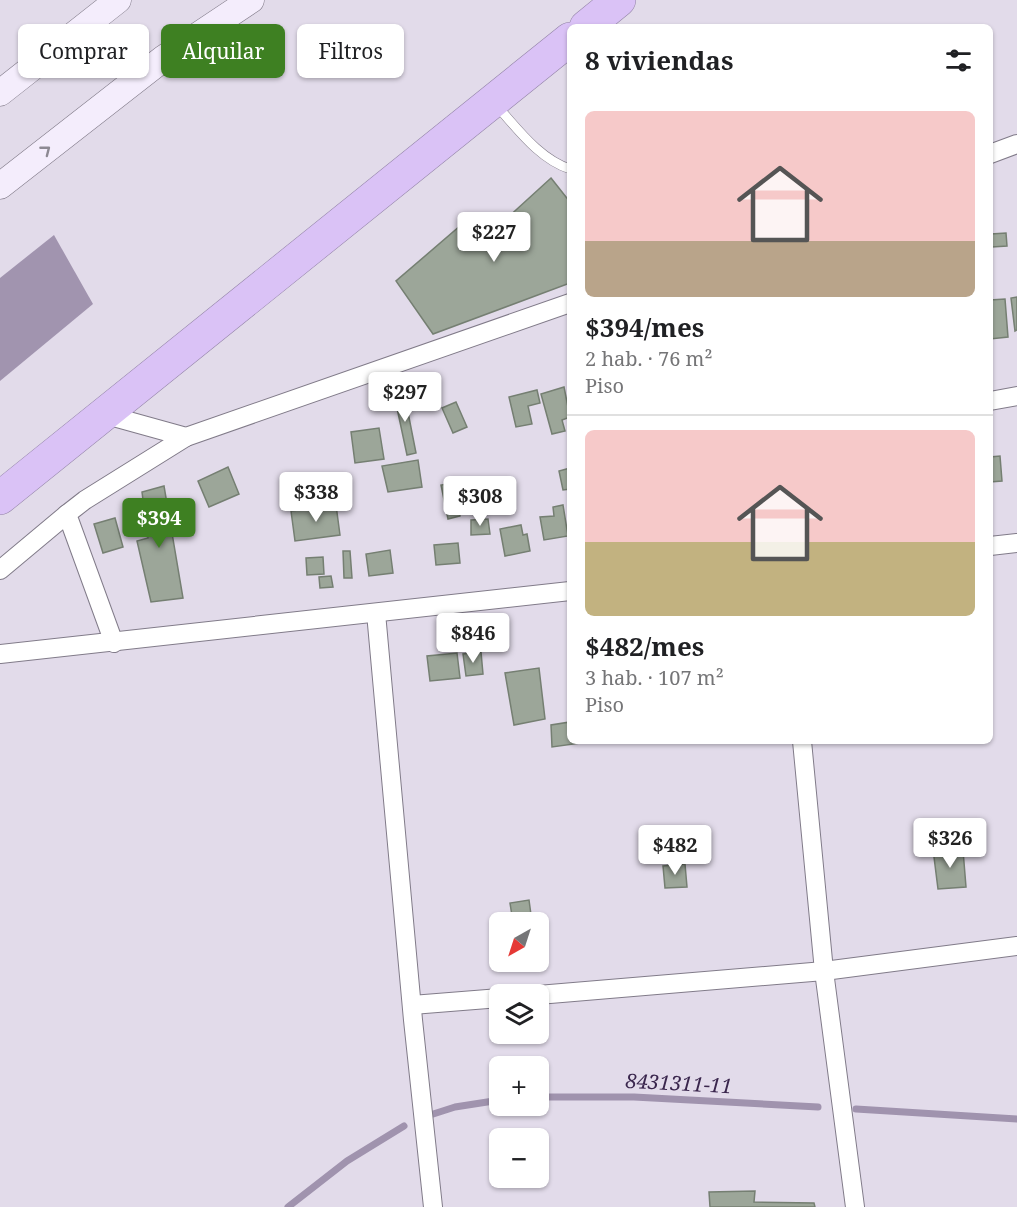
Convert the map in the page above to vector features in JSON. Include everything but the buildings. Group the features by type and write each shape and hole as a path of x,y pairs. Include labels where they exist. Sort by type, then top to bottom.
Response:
{"highway":[{"path":"590,24 619,0"},
{"path":"0,498 567,41"}],"street":[{"path":"0,93 118,0"},
{"path":"0,186 164,58 251,0"},
{"path":"993,152 1017,144"},
{"path":"0,570 85,500 186,437 567,309"},
{"path":"993,400 1017,396"},
{"path":"103,414 186,437"},
{"path":"68,514 114,643"},
{"path":"993,546 1017,543"},
{"path":"0,654 567,591"},
{"path":"376,613 433,1207"},
{"path":"802,744 824,971 855,1207"},
{"path":"549,994 824,971 1017,946"},
{"path":"412,1005 489,999"}],"lane":[{"path":"493,101 543,154 567,168"}],"shaded area":[{"path":"54,235 93,304 0,381 0,278"}],"waterway":[{"name":"8431311-11","path":"549,1097 634,1097 818,1107"},
{"name":"8431311-11","path":"427,1116 455,1107 489,1102"},
{"name":"8431311-11","path":"856,1109 1017,1119"},
{"name":"8431311-11","path":"288,1207 347,1161 404,1126"}]}
